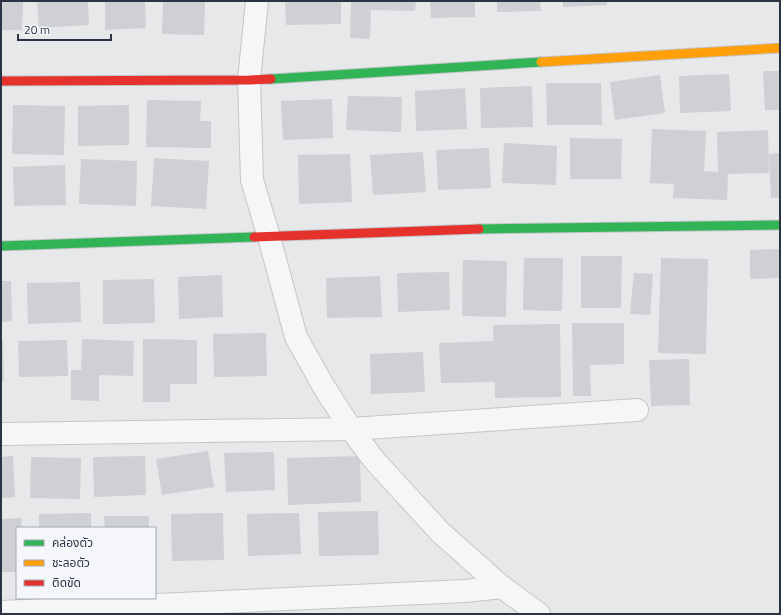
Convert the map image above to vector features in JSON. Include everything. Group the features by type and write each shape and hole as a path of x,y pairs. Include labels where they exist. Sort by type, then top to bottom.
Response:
{"street":[{"path":"258,1 249,80 252,180 270,237 296,337 324,387 351,429 374,460 440,534 502,587 539,614"},
{"path":"1,81 249,80 780,48"},
{"path":"1,246 482,229 780,225"},
{"path":"1,434 351,429 637,410"},
{"path":"1,612 465,591 502,587"}],"building":[{"path":"1,1 23,1 22,30 1,30"},
{"path":"37,1 88,1 89,25 39,28"},
{"path":"105,1 145,1 146,28 105,30"},
{"path":"163,1 205,1 204,35 162,34"},
{"path":"285,1 341,1 341,24 286,25"},
{"path":"351,1 416,1 415,11 371,10 370,39 350,38"},
{"path":"430,1 475,1 475,17 431,18"},
{"path":"497,1 540,1 541,11 497,12"},
{"path":"563,1 607,1 607,5 563,7"},
{"path":"763,71 780,71 780,110 765,110"},
{"path":"729,74 731,111 680,113 679,76"},
{"path":"660,75 665,113 615,120 610,82"},
{"path":"546,83 601,83 602,125 547,125"},
{"path":"532,86 533,127 481,128 480,88"},
{"path":"465,88 467,129 416,131 415,91"},
{"path":"348,96 402,97 401,132 346,130"},
{"path":"332,99 333,138 283,140 281,101"},
{"path":"147,100 201,101 200,121 211,121 211,148 146,147"},
{"path":"13,105 65,106 64,155 12,154"},
{"path":"129,105 129,145 78,146 78,106"},
{"path":"652,129 706,131 704,171 718,172 717,132 768,130 769,173 728,174 727,200 673,198 674,184 650,183"},
{"path":"570,138 622,139 621,179 570,179"},
{"path":"504,143 557,146 556,185 502,183"},
{"path":"489,148 491,188 438,190 436,150"},
{"path":"423,152 426,192 373,195 370,155"},
{"path":"780,153 780,198 771,198 769,154"},
{"path":"350,154 352,202 299,204 298,155"},
{"path":"154,158 209,161 206,209 151,206"},
{"path":"81,159 137,161 136,206 79,204"},
{"path":"65,165 66,205 14,206 13,167"},
{"path":"780,249 780,278 750,279 750,250"},
{"path":"581,256 622,256 621,308 581,308"},
{"path":"524,258 563,258 562,311 523,310"},
{"path":"661,258 708,259 706,354 658,353"},
{"path":"463,260 507,261 506,317 462,316"},
{"path":"449,272 450,310 398,312 397,273"},
{"path":"634,273 653,274 650,315 630,314"},
{"path":"222,275 223,317 179,319 178,277"},
{"path":"380,276 382,317 327,318 326,278"},
{"path":"154,279 155,323 103,324 103,280"},
{"path":"1,281 11,281 12,321 1,322"},
{"path":"80,282 81,322 28,324 27,283"},
{"path":"572,323 624,323 624,364 590,365 591,396 573,396"},
{"path":"560,324 561,397 495,398 495,382 441,383 439,343 493,341 494,360 493,325"},
{"path":"266,333 267,376 214,377 213,334"},
{"path":"82,339 134,341 133,376 99,375 99,401 71,400 71,370 81,370"},
{"path":"143,339 197,340 197,384 170,384 170,402 143,402"},
{"path":"1,340 3,340 4,381 1,381"},
{"path":"67,340 68,376 19,377 18,341"},
{"path":"423,352 425,392 371,394 370,354"},
{"path":"689,359 690,405 651,406 649,360"},
{"path":"208,451 214,487 162,495 156,459"},
{"path":"274,452 275,490 226,492 224,453"},
{"path":"13,456 15,497 1,498 1,457"},
{"path":"145,456 146,495 94,497 93,457"},
{"path":"360,456 361,502 288,505 287,458"},
{"path":"31,457 81,458 80,499 30,498"},
{"path":"378,511 379,555 319,556 318,512"},
{"path":"91,513 91,527 39,527 39,514"},
{"path":"223,513 224,560 172,561 171,514"},
{"path":"299,513 301,554 248,556 247,514"},
{"path":"104,516 149,516 149,527 105,527"},
{"path":"21,518 22,527 16,527 16,572 1,572 1,519"}],"traffic: fast":[{"path":"271,79 541,62"},
{"path":"479,229 780,225"},
{"path":"1,246 254,237"}],"traffic: slow":[{"path":"541,62 780,48"}],"traffic: jam":[{"path":"1,81 271,79"},
{"path":"254,237 479,229"}]}
